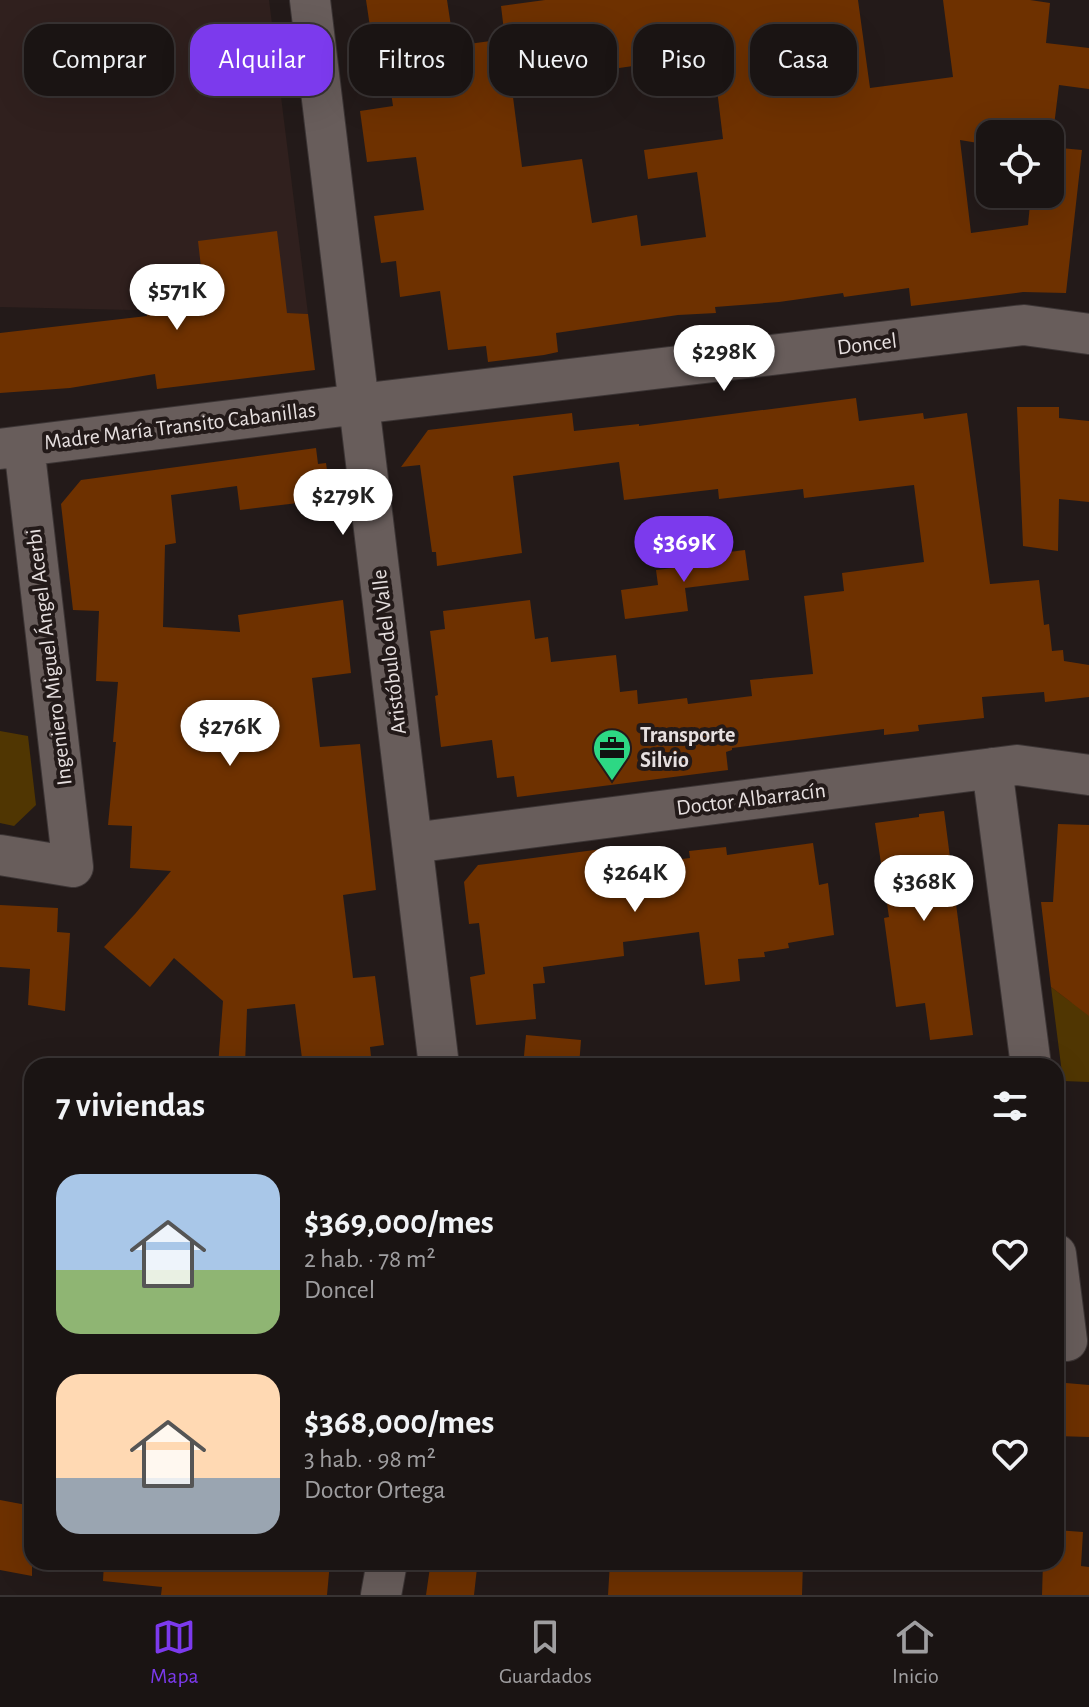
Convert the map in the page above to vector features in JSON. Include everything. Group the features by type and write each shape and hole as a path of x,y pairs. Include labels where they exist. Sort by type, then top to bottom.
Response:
{"street":[{"name":"Aristóbulo del Valle","path":"310,0 438,1058"},
{"name":"Doncel","path":"359,404 1024,325 1089,334"},
{"name":"Madre María Transito Cabanillas","path":"12,447 359,404"},
{"name":"Ingeniero Miguel Ángel Acerbi","path":"0,855 73,867 12,447"},
{"name":"Doctor Albarracín","path":"412,843 1017,765 1089,775"},
{"path":"992,768 1030,1058"},
{"path":"1064,1317 1067,1341"},
{"path":"381,1595 386,1570"}],"shaded area":[{"path":"0,0 269,0 272,24 190,24 190,96 281,96 308,314 0,307"},
{"path":"0,731 28,736 36,805 14,826 0,823"},
{"path":"1051,987 1089,1011 1089,1082 1064,1081 1064,1058 1060,1058"}],"building":[{"path":"366,0 447,0 451,24 370,24"},
{"path":"545,0 858,0 870,88 953,77 943,0 1030,0 1050,3 1046,43 1089,48 1089,89 1059,85 1055,120 976,120 976,143 960,140 971,233 1028,225 1030,208 1064,208 1064,148 1082,150 1066,293 1023,292 911,306 909,288 844,297 843,293 715,307 716,313 678,315 556,333 558,352 488,362 486,346 448,350 440,291 400,297 396,261 381,263 374,216 424,210 416,157 367,162 360,111 393,106 392,96 473,96 473,43 489,41 489,96 520,96 513,97 522,167 582,159 592,223 637,215 641,246 706,237 697,172 648,179 644,150 723,139 718,96 734,96 734,24 633,24 633,66 617,68 617,24 503,24 501,6"},
{"path":"277,231 287,313 308,314 315,370 157,389 155,374 70,388 0,393 0,333 147,316 147,310 206,311 198,241"},
{"path":"856,398 859,421 923,413 924,419 967,413 990,584 1039,580 1044,625 1049,624 1052,651 1063,650 1064,661 1089,665 1089,697 1045,702 1044,692 982,697 984,718 918,725 919,731 884,735 884,729 732,748 726,752 728,770 517,797 514,776 497,778 492,740 441,747 430,631 445,629 443,611 530,600 535,639 548,637 551,662 616,655 620,692 637,690 638,704 687,698 688,704 752,696 750,680 813,674 804,596 844,591 842,573 924,562 914,485 804,498 803,489 719,499 718,489 624,500 619,462 513,476 522,553 437,566 436,552 432,552 420,465 401,467 428,430 572,413 574,431 639,426"},
{"path":"1017,407 1059,407 1059,418 1089,421 1089,502 1059,499 1058,551 1023,546"},
{"path":"316,448 318,464 326,463 331,499 240,510 237,486 171,495 176,543 165,545 163,627 240,632 238,615 343,600 351,673 312,678 320,747 360,744 376,890 343,895 353,978 375,976 384,1045 370,1047 371,1058 302,1058 295,1004 247,1009 245,1058 219,1058 223,1001 174,958 150,987 104,947 171,871 130,868 132,826 108,825 118,682 96,681 99,611 73,610 61,504 81,480"},
{"path":"745,550 749,580 685,588 688,611 625,619 621,590 658,585 656,570 682,567 681,558"},
{"path":"944,811 973,1035 930,1040 925,1003 896,1007 884,918 889,917 875,823"},
{"path":"1058,824 1089,825 1089,1016 1051,987 1041,902 1053,902"},
{"path":"813,843 819,885 828,883 834,935 788,943 789,948 764,952 765,957 738,959 740,981 705,985 699,932 623,942 624,956 543,967 545,983 533,984 536,1019 476,1025 470,977 485,974 479,923 469,924 464,882 478,865 610,848 613,868 690,858 689,851 726,847 727,855"},
{"path":"0,905 58,908 57,932 70,933 65,1011 28,1005 30,969 0,967"},
{"path":"526,1035 581,1040 580,1058 524,1058"},
{"path":"1066,1383 1089,1385 1089,1437 1064,1436"},
{"path":"0,1500 24,1504 24,1570 32,1570 32,1576 0,1570"},
{"path":"1064,1531 1083,1532 1081,1566 1089,1567 1089,1595 1042,1595 1043,1570 1064,1570"},
{"path":"104,1570 329,1570 327,1595 161,1595 162,1587 103,1581"},
{"path":"430,1570 477,1570 474,1595 426,1595"},
{"path":"610,1570 803,1570 802,1595 608,1595"}],"place":[{"name":"Transporte Silvio","path":"612,782"}]}
